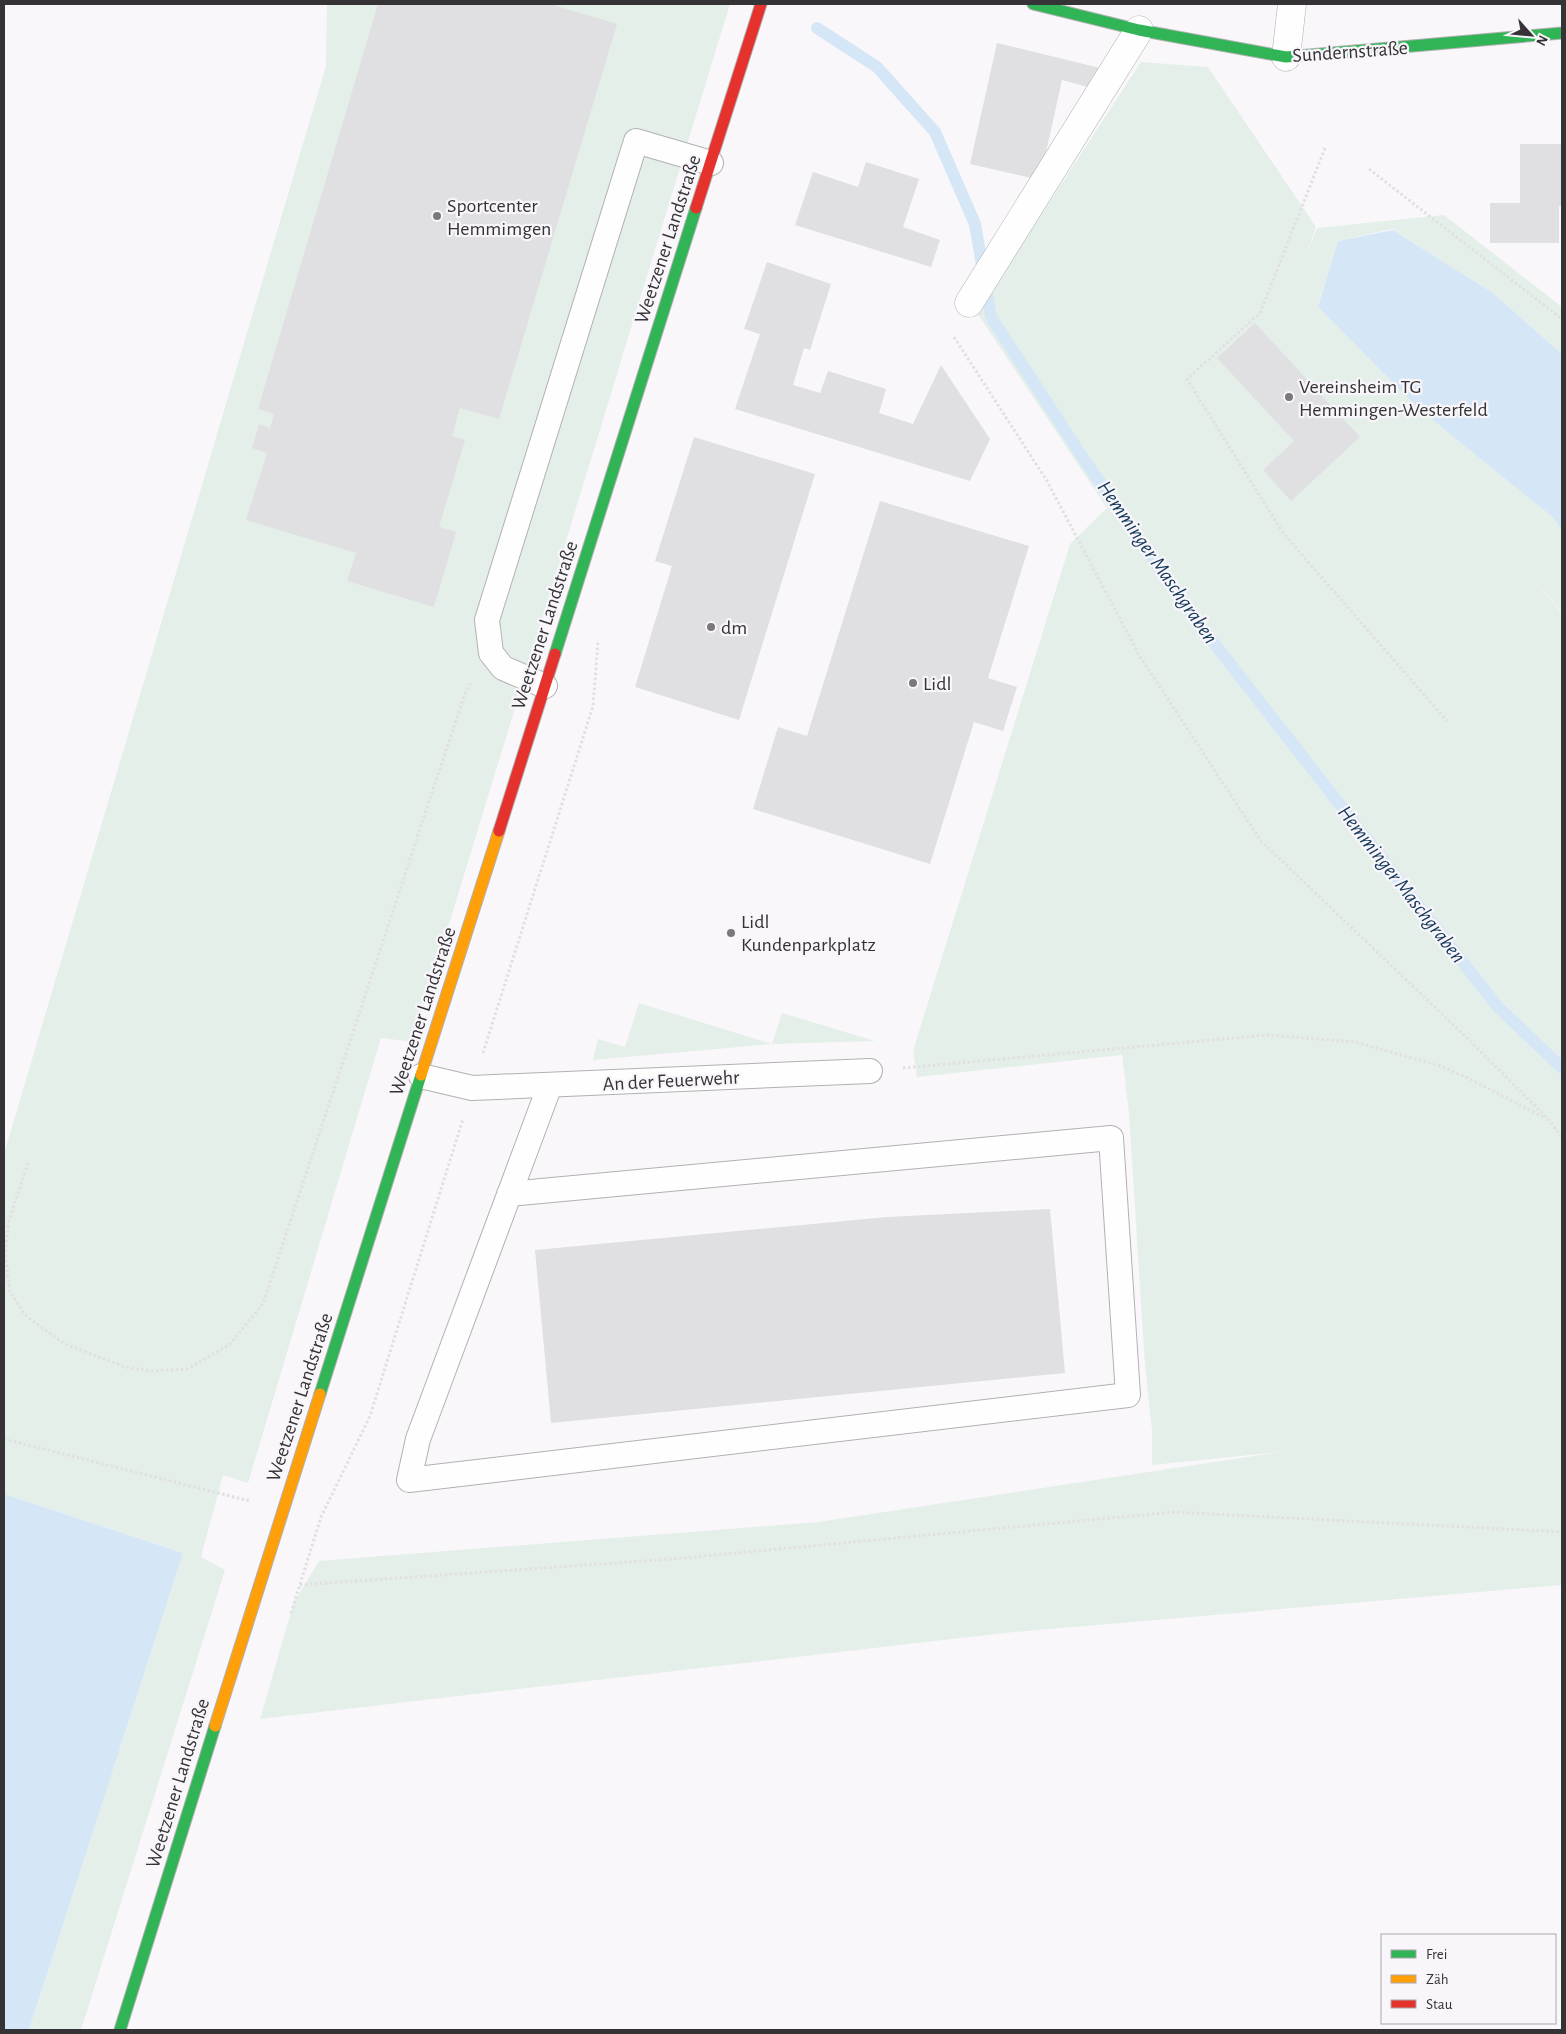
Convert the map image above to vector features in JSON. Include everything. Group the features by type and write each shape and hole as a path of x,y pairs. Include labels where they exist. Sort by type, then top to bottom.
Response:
{"main road":[{"name":"Weetzener Landstraße","path":"120,2030 761,4"},
{"name":"Sundernstraße","path":"1033,4 1139,30 1286,57 1562,33"}],"street":[{"path":"1286,57 1292,4"},
{"path":"969,303 1139,30"}],"lane":[{"path":"545,686 503,668 491,653 487,620 636,141 711,164"},
{"name":"An der Feuerwehr","path":"421,1076 472,1088 870,1071"},
{"path":"509,1194 1111,1138 1128,1395 409,1480 418,1439 509,1194 550,1085"}],"path":[{"path":"1325,148 1260,313 1188,379 1283,532 1446,721"},
{"path":"1369,169 1562,319"},
{"path":"969,303 951,332 1048,480 1139,655 1260,841 1464,1035 1549,1120 1562,1138"},
{"path":"288,1621 321,1517 370,1416 593,706 598,639"},
{"path":"28,1163 9,1220 5,1253 10,1292 27,1317 65,1344 125,1367 152,1370 187,1368 229,1345 263,1304 465,693 491,653"},
{"path":"870,1071 1267,1035 1355,1042 1440,1066 1470,1079 1549,1120"},
{"path":"4,1438 283,1510"},
{"path":"300,1585 672,1558 1174,1512 1562,1532"}],"shaded area":[{"path":"327,4 730,4 413,1042 381,1038 248,1483 223,1475 201,1557 225,1570 81,2030 29,2030 183,1553 4,1494 4,1154 326,66"},
{"path":"1141,62 1208,67 1316,227 1306,255 1317,228 1444,215 1562,307 1562,354 1493,293 1392,229 1338,241 1318,307 1419,409 1555,518 1562,531 1562,612 1500,541 1562,613 1562,1585 1004,1633 260,1719 294,1602 319,1561 818,1522 1280,1452 1152,1465 1152,1431 1145,1365 1129,1113 1122,1055 917,1077 913,1051 1070,544 1107,508 977,313"},
{"path":"639,1003 772,1044 782,1013 875,1041 773,1044 593,1060 598,1039 625,1047"}],"water":[{"path":"1393,230 1493,293 1562,354 1562,531 1554,518 1419,409 1318,307 1338,241"},
{"path":"4,1494 183,1553 29,2030 4,2030"}],"building":[{"name":"Sportcenter Hemmimgen","path":"378,4 550,4 617,24 499,419 460,408 452,436 465,440 439,527 456,532 434,607 347,581 356,553 246,520 267,453 252,448 259,424 270,428 274,414 258,409"},
{"path":"997,43 1100,68 1095,89 1062,80 1040,180 970,164"},
{"path":"1520,144 1562,144 1562,206 1559,206 1559,243 1490,243 1490,203 1520,203"},
{"path":"866,162 919,179 903,227 940,240 931,267 795,225 813,172 858,187"},
{"path":"767,262 831,284 810,350 804,348 793,385 820,393 828,371 886,389 879,413 913,424 941,365 990,439 970,481 735,409 760,334 744,329"},
{"name":"Vereinsheim TG Hemmingen-Westerfeld","path":"1255,323 1360,437 1291,501 1263,470 1294,441 1217,358"},
{"name":"dm","path":"694,437 815,474 739,720 635,687 672,566 655,561"},
{"name":"Lidl","path":"880,501 1029,546 988,678 1017,687 1003,731 974,722 930,864 753,809 778,727 807,736"},
{"path":"1050,1209 1065,1373 551,1423 535,1250 887,1217"}],"waterway":[{"name":"Hemminger Maschgraben","path":"817,28 877,67 935,132 975,224 991,317 1083,458 1189,611 1497,1006 1562,1068"}],"traffic: fast":[{"path":"1033,4 1139,30 1286,57 1562,33"},
{"path":"555,654 696,208"},
{"path":"320,1394 421,1075"},
{"path":"120,2030 215,1726"}],"traffic: slow":[{"path":"421,1075 499,831"},
{"path":"215,1726 320,1394"}],"traffic: jam":[{"path":"696,208 761,4"},
{"path":"499,831 555,654"}],"place":[{"name":"Sportcenter Hemmimgen","path":"437,216"},
{"name":"Vereinsheim TG Hemmingen-Westerfeld","path":"1289,397"},
{"name":"dm","path":"711,627"},
{"name":"Lidl","path":"913,683"},
{"name":"Lidl Kundenparkplatz","path":"731,933"}]}
